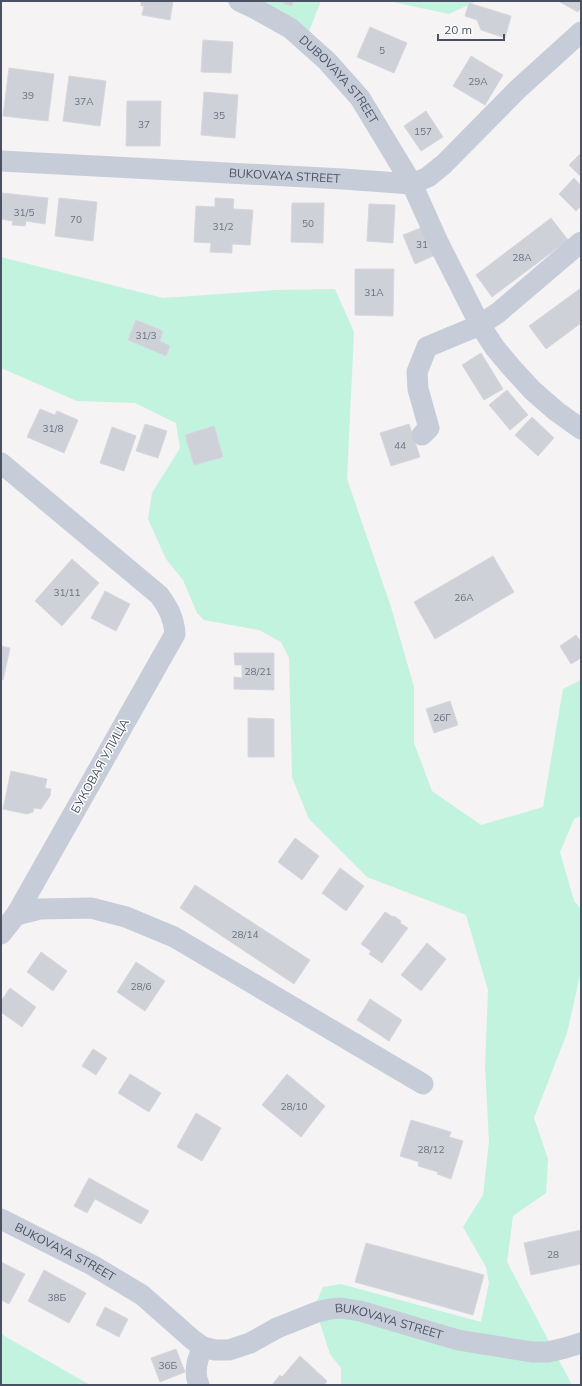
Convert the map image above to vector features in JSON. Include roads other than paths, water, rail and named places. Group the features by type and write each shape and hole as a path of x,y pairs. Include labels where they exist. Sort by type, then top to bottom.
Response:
{"street":[{"name":"DUBOVAYA STREET","path":"239,1 290,28 327,61 360,98 412,184"},
{"path":"581,32 518,89 444,164 428,177 412,184 438,242 480,325 499,353 532,390 556,411 581,429"},
{"name":"BUKOVAYA STREET","path":"1,161 412,184"},
{"path":"422,435 429,428 418,389 417,372 427,347 480,325 499,312 581,242"},
{"name":"БУКОВАЯ УЛИЦА","path":"1,463 159,595 167,607 174,623 175,634 16,915 1,934"},
{"path":"16,915 40,909 91,908 126,917 174,937 423,1084"},
{"name":"BUKOVAYA STREET","path":"1,1219 92,1265 142,1295 193,1340 203,1346 215,1350 229,1350 250,1343 277,1328 317,1312 341,1308 360,1311 458,1340 532,1352 548,1352 581,1343"},
{"path":"199,1385 196,1379 197,1361 203,1346"}]}
